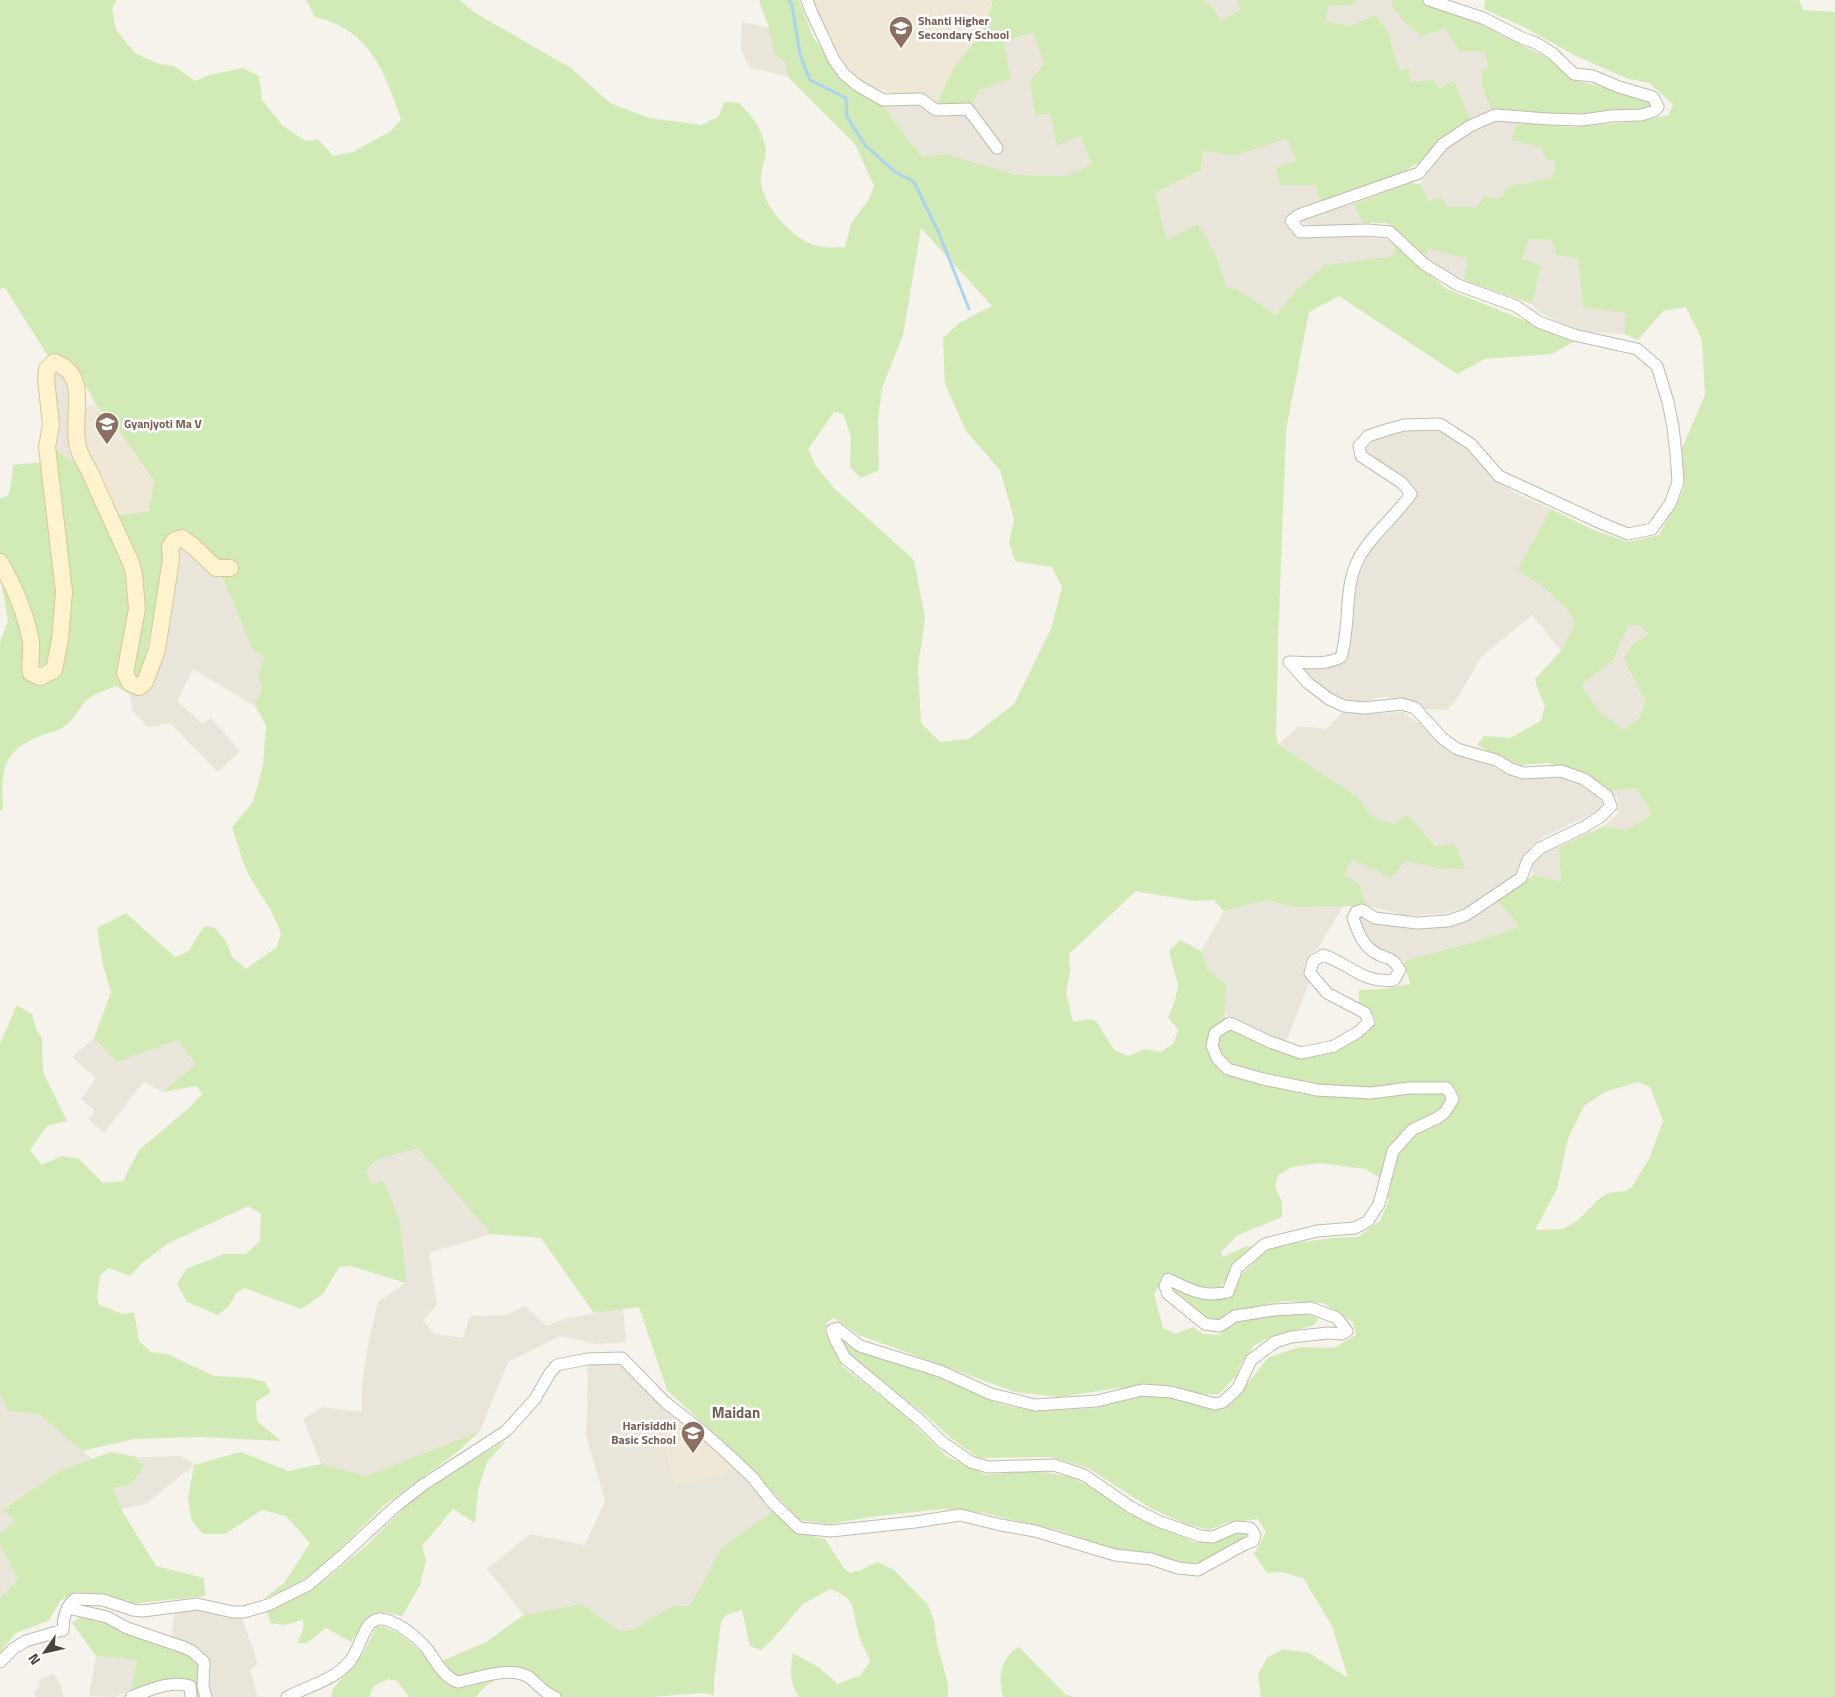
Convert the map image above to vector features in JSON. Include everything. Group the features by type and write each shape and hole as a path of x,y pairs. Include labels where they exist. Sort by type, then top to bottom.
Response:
{"street":[{"path":"807,0 810,11 834,60 844,74 857,85 883,100 921,99 936,110 968,109 997,148"},
{"path":"0,1662 14,1648 26,1641 63,1630 63,1619 71,1601 80,1598 103,1600 133,1610 143,1611 197,1604 233,1612 244,1612 268,1606 308,1585 396,1506 423,1485 506,1431 535,1399 550,1373 557,1365 587,1359 622,1358 665,1402 729,1455 752,1477 773,1503 800,1528 831,1531 960,1515 1035,1531 1115,1555 1151,1559 1178,1568 1198,1570 1253,1541 1255,1534 1250,1528 1236,1527 1213,1537 1200,1536 1166,1524 1132,1508 1084,1475 1054,1465 988,1467 971,1462 942,1442 921,1421 844,1358 832,1330 837,1328 860,1346 940,1371 991,1394 1035,1405 1097,1401 1142,1390 1171,1392 1215,1404 1223,1402 1238,1388 1250,1360 1275,1342 1291,1337 1328,1333 1342,1334 1347,1331 1337,1318 1311,1308 1274,1310 1235,1316 1220,1326 1205,1324 1168,1294 1165,1286 1168,1279 1197,1294 1228,1292 1237,1268 1265,1244 1317,1232 1356,1228 1368,1221 1379,1204 1393,1150 1412,1130 1438,1118 1454,1099 1447,1088 1409,1088 1371,1093 1316,1090 1263,1079 1228,1069 1217,1058 1212,1046 1215,1033 1230,1023 1270,1042 1301,1053 1334,1046 1358,1032 1369,1022 1365,1013 1327,992 1310,973 1313,961 1323,955 1337,960 1370,980 1382,982 1394,980 1400,970 1389,957 1376,954 1364,943 1353,918 1356,912 1362,910 1375,918 1417,924 1448,921 1466,915 1522,878 1528,860 1540,848 1584,827 1600,817 1611,806 1607,796 1584,780 1561,771 1524,773 1511,769 1496,760 1457,749 1442,738 1415,708 1402,704 1364,708 1344,706 1329,699 1308,683 1289,662 1315,664 1331,662 1341,657 1346,641 1348,593 1358,561 1370,542 1400,511 1412,494 1402,483 1361,456 1359,446 1368,436 1404,425 1440,424 1471,444 1500,476 1600,523 1628,534 1652,529 1670,504 1678,482 1673,427 1668,402 1657,366 1637,350 1574,335 1539,322 1516,306 1458,284 1424,264 1390,232 1366,230 1300,232 1292,221 1300,215 1419,173 1443,144 1470,126 1495,115 1549,120 1583,120 1610,116 1641,116 1654,111 1658,107 1653,97 1619,87 1593,76 1574,74 1552,53 1536,43 1483,18 1429,0"},
{"path":"0,562 18,594 31,644 31,673 40,677 54,670 60,640 64,592 47,447 51,425 46,379 47,369 54,362 60,364 72,374 78,394 75,424 78,448 132,563 137,609 125,673 130,683 139,687 145,682 157,650 171,559 170,547 175,540 182,538 216,568 230,568"},
{"path":"68,1608 107,1617 127,1628 192,1651 204,1662 203,1686 206,1697"},
{"path":"287,1697 329,1678 349,1663 358,1652 370,1622 374,1619 382,1618 396,1623 425,1647 451,1680 458,1682 506,1672 517,1672 530,1678 546,1694 555,1697"},
{"path":"131,1697 164,1686 180,1683 190,1686 191,1697"}],"shaded area":[{"name":"Shanti Higher Secondary School","path":"814,0 993,0 984,30 954,67 937,103 928,95 891,94 862,82 842,69 820,19"},
{"path":"1202,0 1236,0 1240,10 1220,21 1211,6"},
{"path":"1357,0 1393,0 1391,4 1394,10 1422,37 1445,28 1484,51 1488,68 1482,86 1491,110 1470,119 1454,81 1439,88 1434,80 1410,82 1399,70 1389,34 1325,21 1328,6 1355,5"},
{"path":"742,22 769,28 774,55 785,62 787,76 750,68 741,50"},
{"path":"1033,32 1044,64 1050,114 1080,136 1092,164 1065,176 1017,175 946,154 923,157 908,140 883,105 921,103 966,112 980,90 1011,79 1004,42"},
{"path":"1500,119 1517,123 1511,140 1540,147 1547,160 1556,161 1553,178 1509,186 1499,199 1477,207 1446,207 1429,201 1420,184 1447,148 1481,125"},
{"path":"1287,139 1296,161 1317,185 1320,203 1297,210 1288,217 1289,231 1298,236 1383,238 1395,243 1394,256 1325,265 1299,287 1277,315 1237,289 1226,287 1217,257 1167,241 1155,193 1201,170 1203,150 1233,156"},
{"path":"1353,204 1363,223 1349,225 1304,224 1302,218 1310,214"},
{"path":"1528,239 1552,240 1578,258 1583,306 1627,313 1624,334 1585,332 1567,327 1538,311 1532,304 1541,265 1523,259"},
{"path":"1429,249 1469,259 1464,280 1431,265 1425,256"},
{"path":"57,369 72,385 79,466 57,450 51,450 49,373"},
{"name":"Gyanjyoti Ma V","path":"96,404 118,428 155,480 150,511 119,515 103,499 78,423 81,408"},
{"path":"1407,428 1443,428 1468,446 1494,477 1513,492 1551,509 1517,570 1541,585 1568,610 1575,624 1561,651 1532,615 1481,657 1459,696 1447,710 1424,709 1406,699 1381,697 1359,703 1331,694 1305,676 1303,667 1335,667 1345,661 1350,649 1356,584 1369,553 1417,496 1413,487 1392,471 1369,459 1362,445 1371,438"},
{"path":"181,542 224,580 252,649 264,657 258,678 262,687 255,706 193,669 177,701 202,723 211,718 240,751 218,772 170,723 148,727 132,710 130,694 141,690 175,553"},
{"path":"1640,625 1650,634 1633,644 1646,702 1639,718 1624,730 1598,710 1580,685 1613,660 1628,626"},
{"path":"1344,711 1369,714 1403,712 1424,727 1450,753 1480,760 1511,776 1538,778 1554,775 1577,781 1594,792 1603,803 1602,809 1543,837 1531,846 1524,856 1524,869 1520,875 1471,906 1443,914 1405,915 1366,906 1360,885 1345,875 1352,859 1369,866 1405,861 1437,868 1466,868 1455,844 1436,846 1425,835 1372,817 1358,797 1279,744 1299,726 1326,729"},
{"path":"1635,787 1648,806 1651,815 1625,830 1604,826 1618,813 1618,799 1610,791"},
{"path":"1559,847 1561,882 1533,875 1532,858 1552,848"},
{"path":"1267,900 1293,907 1343,906 1318,948 1308,956 1303,967 1310,981 1286,1042 1224,1014 1227,985 1208,970 1201,951 1224,911"},
{"path":"1498,900 1520,927 1404,961 1369,945 1358,918 1361,914 1430,927"},
{"path":"94,1038 117,1062 178,1040 195,1064 162,1092 144,1081 104,1133 88,1119 95,1111 81,1099 96,1078 72,1057"},
{"path":"418,1147 491,1234 429,1253 437,1305 423,1320 434,1334 463,1338 470,1316 505,1315 525,1306 547,1326 567,1318 623,1308 626,1342 597,1344 560,1336 508,1362 480,1431 366,1476 321,1464 303,1419 322,1407 362,1412 362,1385 368,1344 378,1302 406,1283 383,1180 374,1184 364,1171 376,1160"},
{"path":"597,1364 620,1365 634,1376 754,1484 775,1510 722,1548 690,1606 674,1606 632,1630 620,1631 581,1604 524,1615 487,1569 530,1534 585,1545 605,1501 586,1435 587,1366"},
{"path":"0,1394 8,1411 39,1414 92,1459 61,1470 3,1508 15,1521 0,1534"},
{"name":"Harisiddhi Basic School","path":"680,1418 733,1468 714,1478 698,1482 674,1484 662,1436"},
{"path":"181,1456 194,1465 146,1504 121,1509 113,1488 130,1485 144,1467 136,1457"},
{"path":"0,1545 18,1580 0,1598"},
{"path":"214,1609 242,1618 258,1664 250,1670 258,1697 210,1697 205,1657 172,1638 174,1610"},
{"path":"96,1656 138,1660 131,1690 114,1697 89,1696"},
{"path":"53,1673 62,1687 63,1697 36,1697 33,1692 40,1687 38,1681"}],"green space":[{"path":"0,0 117,0 112,9 116,30 136,54 160,64 174,66 195,81 210,75 243,68 259,76 262,100 283,126 306,141 319,140 333,156 353,152 391,131 401,119 388,84 372,54 362,42 349,32 334,23 315,17 306,0 459,0 477,14 571,68 610,103 649,118 702,125 719,116 724,102 739,103 748,112 761,132 766,149 761,183 763,193 775,213 792,232 812,244 822,247 845,247 851,224 869,199 874,186 855,144 787,76 785,62 774,55 769,28 759,0 799,0 813,37 851,89 883,105 908,140 923,157 946,154 1017,175 1065,176 1092,164 1080,136 1057,146 1050,114 1035,115 1030,81 1044,64 1033,32 1004,42 1011,79 980,90 966,112 937,103 954,67 984,30 993,0 1202,0 1211,6 1221,21 1240,10 1236,0 1357,0 1355,5 1328,6 1325,21 1349,26 1376,15 1389,34 1399,70 1409,69 1410,82 1434,80 1439,88 1454,81 1470,119 1440,138 1423,159 1403,173 1320,203 1316,185 1280,185 1276,168 1296,161 1287,139 1233,156 1203,150 1201,170 1155,193 1167,240 1198,224 1217,257 1226,287 1237,289 1276,315 1299,287 1325,265 1394,256 1395,243 1403,247 1421,268 1447,289 1575,341 1552,354 1485,359 1457,374 1339,296 1309,312 1286,430 1278,643 1276,734 1278,744 1358,797 1372,817 1393,824 1408,815 1435,846 1455,844 1466,869 1437,868 1405,861 1391,878 1352,859 1345,875 1360,885 1366,906 1293,907 1267,900 1224,911 1214,900 1194,901 1136,891 1069,954 1070,972 1066,992 1073,1022 1091,1019 1096,1021 1114,1050 1128,1056 1145,1049 1161,1052 1174,1043 1178,1030 1168,1017 1175,1001 1178,985 1169,951 1180,940 1201,951 1208,970 1227,985 1224,1014 1231,1029 1303,1058 1334,1049 1374,1026 1377,1021 1371,1011 1359,1003 1359,990 1384,989 1410,984 1404,961 1477,941 1519,927 1498,900 1533,875 1561,882 1559,847 1604,826 1625,830 1651,815 1648,806 1635,788 1610,791 1578,771 1548,763 1521,765 1502,759 1477,745 1484,736 1510,738 1541,721 1545,706 1535,679 1561,651 1575,624 1568,610 1541,585 1517,570 1551,509 1591,529 1628,542 1659,535 1684,489 1682,448 1705,395 1702,340 1686,307 1663,311 1638,340 1624,334 1626,313 1583,307 1578,258 1556,255 1552,240 1528,239 1523,259 1541,265 1532,304 1464,280 1468,259 1429,249 1425,256 1387,223 1363,223 1353,204 1410,183 1420,184 1429,201 1441,197 1446,207 1477,207 1485,196 1499,199 1509,186 1553,178 1556,161 1547,160 1540,147 1511,140 1517,123 1572,127 1642,121 1669,115 1673,104 1649,83 1626,78 1576,56 1524,27 1484,9 1485,0 1799,0 1803,10 1835,12 1835,1697 1261,1697 1258,1674 1267,1658 1283,1649 1309,1653 1348,1678 1332,1626 1303,1578 1281,1572 1267,1573 1254,1554 1266,1532 1258,1519 1226,1523 1209,1530 1186,1524 1150,1508 1088,1468 1051,1457 979,1458 952,1439 926,1415 855,1361 839,1341 843,1338 863,1352 940,1378 1003,1405 1035,1411 1097,1408 1142,1396 1167,1396 1216,1409 1230,1405 1269,1357 1300,1347 1334,1348 1356,1335 1353,1322 1323,1303 1283,1301 1234,1311 1221,1319 1210,1319 1200,1315 1171,1291 1174,1288 1213,1300 1230,1296 1236,1280 1267,1250 1276,1246 1332,1238 1358,1237 1380,1221 1389,1200 1379,1177 1365,1169 1320,1163 1292,1167 1278,1175 1275,1186 1282,1202 1282,1217 1238,1235 1221,1252 1223,1257 1246,1246 1252,1247 1251,1252 1218,1288 1197,1287 1163,1280 1154,1294 1163,1328 1175,1334 1193,1327 1203,1334 1219,1335 1237,1321 1268,1314 1314,1315 1318,1320 1314,1325 1266,1339 1254,1346 1241,1363 1236,1376 1219,1394 1196,1394 1160,1386 1118,1388 1060,1397 1015,1392 859,1335 834,1318 826,1323 825,1331 843,1367 903,1414 946,1456 986,1475 1035,1470 1070,1477 1098,1490 1138,1518 1194,1542 1209,1543 1242,1530 1246,1531 1249,1536 1201,1562 1188,1564 1113,1549 1061,1531 984,1513 943,1509 878,1516 829,1524 799,1520 749,1466 667,1390 639,1307 594,1313 541,1238 491,1234 418,1148 376,1160 365,1171 373,1184 383,1180 400,1222 406,1283 351,1266 339,1267 323,1294 301,1309 245,1288 236,1293 229,1306 218,1315 187,1302 177,1284 186,1269 224,1254 246,1254 260,1241 261,1214 248,1206 167,1244 142,1263 130,1276 109,1268 100,1275 97,1297 99,1305 123,1314 134,1312 139,1341 151,1352 167,1354 214,1376 250,1378 265,1382 271,1392 256,1402 257,1421 281,1441 201,1437 134,1439 82,1451 39,1414 8,1411 0,1394 0,1044 17,1005 32,1014 36,1029 42,1039 43,1072 67,1121 47,1126 30,1150 41,1165 62,1156 79,1159 103,1183 123,1181 139,1150 189,1108 202,1094 197,1086 162,1092 195,1064 178,1040 117,1062 94,1038 111,992 103,965 97,928 126,913 175,957 189,951 205,926 215,928 227,943 232,957 246,969 277,947 281,932 243,862 232,827 253,802 263,766 266,725 255,706 262,687 258,678 264,657 252,649 224,580 169,532 145,662 130,694 116,686 94,695 85,702 72,720 65,726 37,737 16,750 6,765 3,784 3,809 0,811 0,642 8,621 1,580 11,571 0,553 0,498 8,496 13,465 43,462 43,452 57,450 79,466 103,499 119,515 149,511 154,481 118,429 96,404 76,369 48,356 5,288 0,289","holes":["921,228 992,306 959,323 943,338 945,384 966,431 1000,470 1014,519 1009,543 1015,561 1052,567 1062,587 1051,629 1014,704 969,739 940,742 921,723 918,667 925,618 914,560 834,488 816,466 808,449 834,412 843,414 851,436 850,467 861,478 879,470 878,420 882,388 903,335","1640,625 1649,634 1633,644 1625,657 1627,666 1646,702 1639,718 1624,730 1598,710 1581,685 1613,660 1628,626","1638,1082 1650,1087 1663,1121 1650,1157 1632,1187 1625,1191 1609,1193 1601,1197 1577,1221 1563,1229 1535,1230 1557,1189 1568,1138 1584,1106 1605,1092"]},
{"path":"1393,0 1421,0 1477,21 1552,60 1578,81 1648,99 1653,105 1605,113 1583,114 1491,110 1482,86 1482,71 1488,68 1484,51 1459,51 1445,28 1422,37 1394,10 1391,4"},
{"path":"480,1431 456,1453 384,1505 327,1562 292,1588 263,1599 284,1583 310,1543 286,1516 262,1510 225,1534 203,1534 192,1521 188,1499 194,1465 241,1452 288,1471 321,1464 366,1476"},
{"path":"506,1441 487,1462 478,1490 475,1523 453,1509 422,1546 426,1561 420,1585 402,1616 385,1612 368,1616 351,1642 326,1628 307,1643 297,1643 303,1630 303,1620 284,1625 271,1623 267,1612 324,1581 366,1546 411,1501 472,1460"},
{"path":"111,1452 136,1457 144,1467 130,1485 113,1488 121,1509 156,1566 204,1578 205,1596 130,1604 109,1596 75,1592 61,1600 48,1621 16,1633 0,1652 0,1598 18,1580 0,1545 0,1534 15,1521 3,1509 61,1470"},
{"path":"775,1510 793,1531 825,1539 849,1573 861,1570 877,1562 894,1570 928,1605 934,1621 937,1644 948,1684 948,1697 799,1697 793,1686 791,1676 793,1653 818,1667 838,1684 861,1675 870,1661 859,1636 852,1605 845,1597 830,1589 803,1604 761,1650 750,1646 742,1610 726,1615 721,1622 714,1695 702,1693 651,1697 544,1697 530,1682 515,1673 493,1681 476,1697 409,1697 397,1681 389,1679 374,1686 369,1697 331,1697 333,1689 363,1653 377,1626 384,1627 398,1634 412,1644 428,1660 442,1661 486,1642 524,1615 581,1604 620,1631 632,1630 674,1606 690,1606 722,1547"},
{"path":"80,1617 105,1621 191,1656 199,1666 202,1697 195,1697 194,1684 178,1679 162,1680 131,1690 137,1660 96,1656 72,1623"},
{"path":"1019,1647 1066,1695 1075,1697 1003,1697 1001,1675 1004,1662"}],"waterway":[{"path":"789,0 792,5 800,55 810,80 846,98 847,117 865,145 895,172 914,182 939,233 969,309"}],"place":[{"name":"Shanti Higher Secondary School","path":"901,49"},
{"name":"Gyanjyoti Ma V","path":"107,445"},
{"name":"Harisiddhi Basic School","path":"693,1454"}],"district":[{"name":"Maidan","path":"736,1413"}]}
